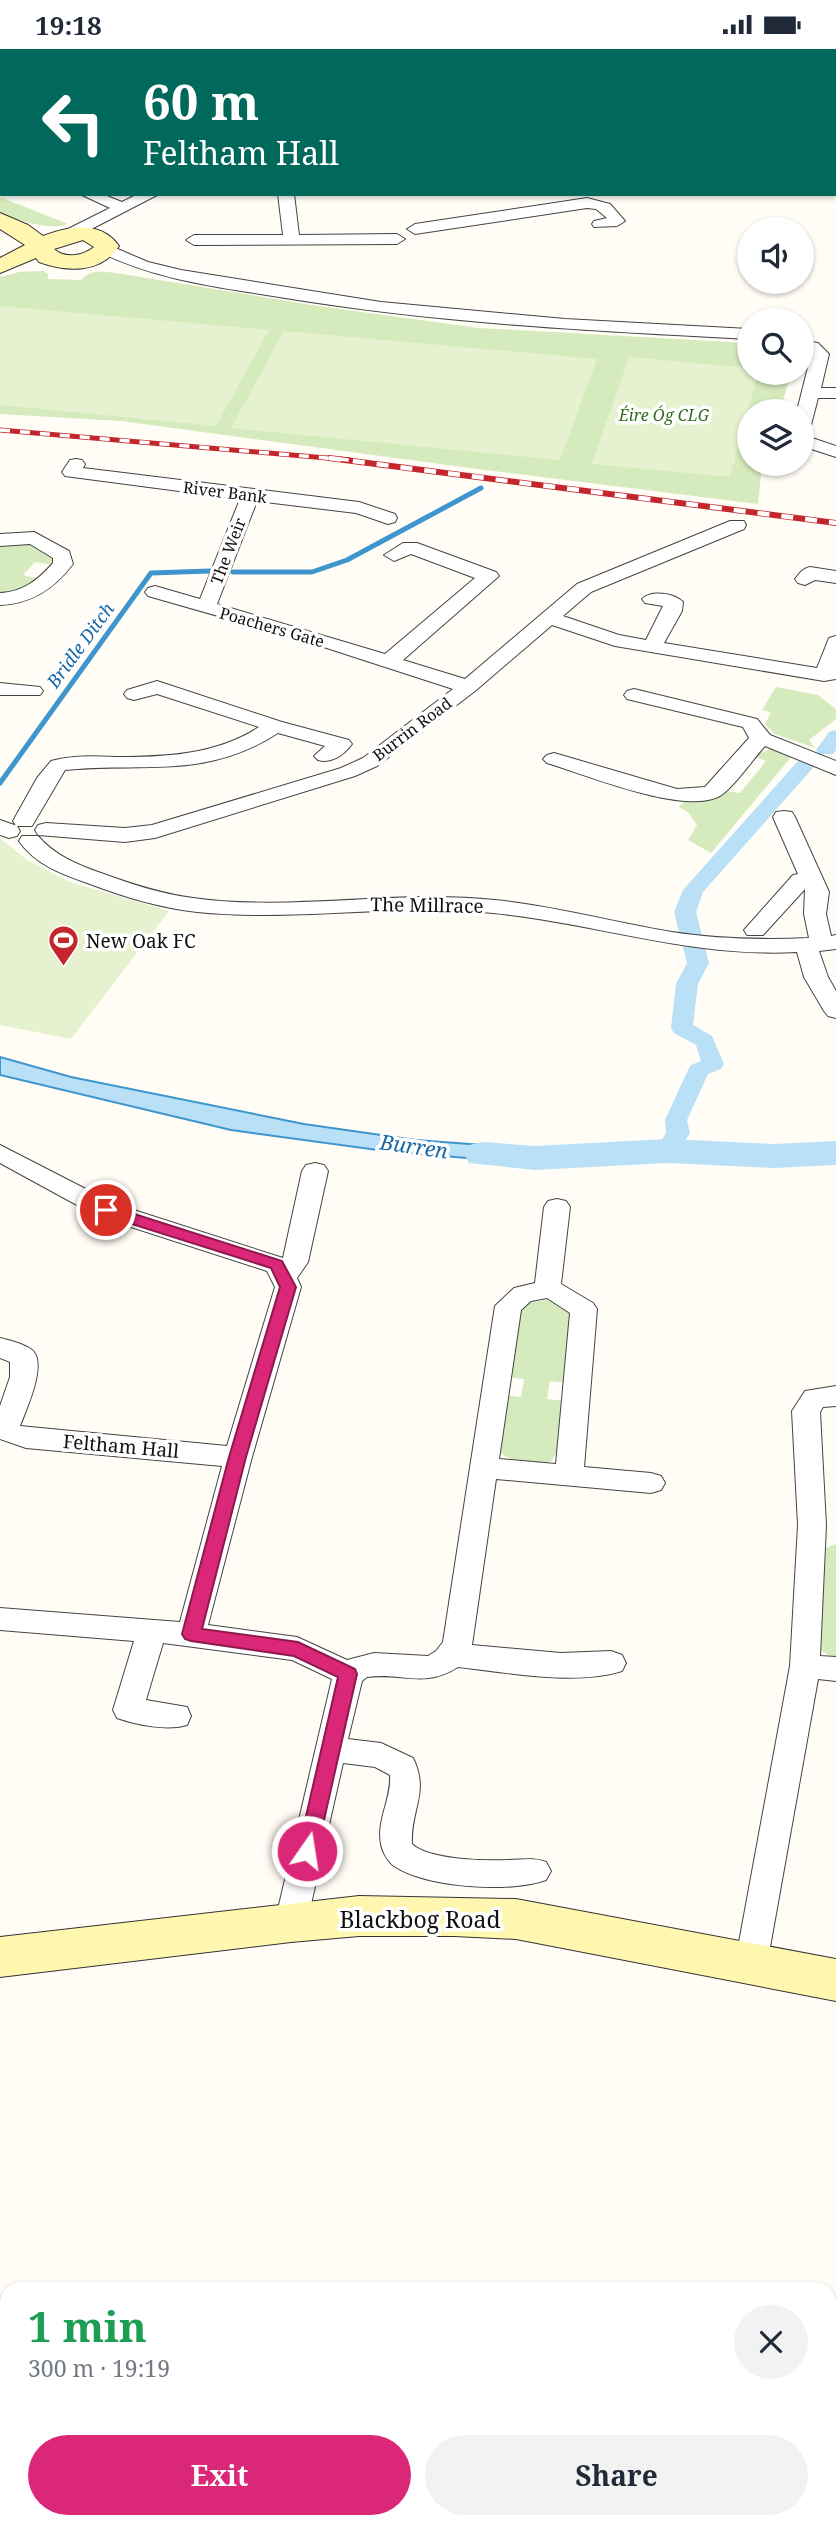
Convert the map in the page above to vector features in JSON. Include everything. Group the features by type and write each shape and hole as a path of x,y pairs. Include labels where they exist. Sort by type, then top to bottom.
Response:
{"street":[{"path":"91,196 117,211"},
{"path":"47,251 50,239 66,235 147,196"},
{"path":"286,196 292,239"},
{"path":"523,196 534,210"},
{"path":"415,229 478,221 489,216 598,203 607,208 617,221 600,224"},
{"path":"98,249 117,211"},
{"path":"10,225 66,235 154,268 288,294 416,311 554,324 737,333"},
{"path":"10,225 47,251"},
{"path":"194,240 397,239"},
{"path":"7,264 47,251 98,249"},
{"path":"814,344 820,354 814,375"},
{"path":"808,399 811,385"},
{"path":"809,393 836,393"},
{"path":"814,445 836,452"},
{"name":"River Bank","path":"76,464 71,472 359,508 388,518"},
{"name":"The Weir","path":"204,608 251,495"},
{"name":"Burrin Road","path":"22,825 125,835 155,831 348,772 370,762 468,687 584,588 737,525"},
{"path":"0,540 34,538 62,555 63,564 35,592 24,597 0,599"},
{"path":"389,661 489,576 410,547 394,555"},
{"path":"805,579 810,573 836,577"},
{"name":"Poachers Gate","path":"155,592 468,687"},
{"path":"652,599 673,603 672,611 652,647"},
{"path":"548,618 615,640 830,674 836,642"},
{"path":"134,694 157,687 275,726 342,744 325,756"},
{"path":"0,689 33,691"},
{"path":"634,695 750,723 759,733 760,739"},
{"path":"22,825 51,772 58,765 186,760 224,753 254,742 275,726"},
{"path":"760,739 775,742 831,767"},
{"path":"554,759 676,795 695,796 712,792 760,739"},
{"path":"783,817 818,892 815,914 821,944 816,977 836,1011"},
{"name":"The Millrace","path":"22,825 47,856 75,871 179,902 265,909 410,903 490,906 563,916 691,941 821,944"},
{"path":"755,930 801,880 812,880"},
{"path":"0,1153 106,1210 277,1265 288,1287 237,1457 191,1634"},
{"path":"283,1277 295,1262 315,1171"},
{"path":"547,1289 557,1207"},
{"path":"291,1922 348,1674 355,1668 367,1665 424,1669 439,1664 452,1655 457,1645 508,1306 523,1294 547,1289 559,1292 584,1309 569,1475"},
{"name":"Feltham Hall","path":"0,1347 23,1357 24,1377 3,1429 26,1438 237,1457"},
{"path":"751,1964 805,1666 824,1526 806,1411 815,1398 836,1396"},
{"path":"485,1468 651,1483"},
{"path":"0,1619 191,1634 298,1649 348,1674"},
{"path":"152,1631 128,1710 176,1716"},
{"path":"452,1655 561,1665 611,1663"},
{"path":"805,1666 836,1669"},
{"path":"331,1749 381,1755 402,1767 406,1782 396,1840 399,1851 406,1858 423,1864 498,1874 535,1871"},
{"name":"Blackbog Road","path":"0,1957 291,1922 410,1915 516,1919 836,1980"}],"green space":[{"path":"0,197 68,224 43,225 0,213"},
{"name":"Éire Óg CLG","path":"43,271 48,274 48,279 81,280 93,273 116,273 318,306 479,328 730,342 737,343 737,385 788,385 784,399 737,399 737,476 761,476 758,504 121,421 0,414 0,277 19,272"},
{"path":"0,306 269,330 216,426 0,405"},
{"path":"284,331 597,359 560,460 231,428"},
{"path":"629,357 737,367 737,385 755,385 751,399 737,399 737,451 730,477 592,464"},
{"path":"13,543 30,544 53,557 53,565 35,562 23,575 40,579 24,594 0,596 0,546"},
{"path":"776,687 818,695 836,709 836,719 809,740 815,748 775,734 765,724 771,712 762,710"},
{"path":"773,748 792,756 711,853 688,840 697,825 688,812 679,807 691,798 707,793 740,793 766,761 753,756"},
{"name":"New Oak FC","path":"0,838 27,860 70,882 169,911 71,1039 0,1025"},
{"path":"547,1300 557,1302 572,1312 567,1383 550,1381 547,1399 564,1401 557,1453 551,1461 544,1463 512,1460 497,1451 503,1395 521,1397 524,1379 506,1377 516,1314 528,1303"},
{"path":"836,1544 836,1660 822,1651 815,1641 818,1551"}],"water":[{"path":"0,1057 71,1077 304,1124 416,1140 536,1149 536,1164 385,1151 231,1130 0,1075"}],"waterway":[{"name":"Bridle Ditch","path":"233,572 312,572 347,560 481,488"},
{"name":"Bridle Ditch","path":"0,783 151,573 210,571"},
{"path":"826,750 836,736"},
{"path":"667,1151 678,1133 676,1120 699,1070 713,1064 704,1040 682,1028 687,984 698,963 685,912 693,890 805,765"},
{"name":"Burren","path":"483,1154 535,1158 667,1151 774,1156 836,1153"}],"railway":[{"path":"0,430 334,459"},
{"path":"329,458 334,459"},
{"path":"334,459 350,460"},
{"path":"334,459 836,523"}],"place":[{"name":"New Oak FC","path":"63,968"}],"route":[{"path":"106,1210 277,1265 288,1287 237,1457 191,1634 298,1649 348,1674 307,1851"}]}
